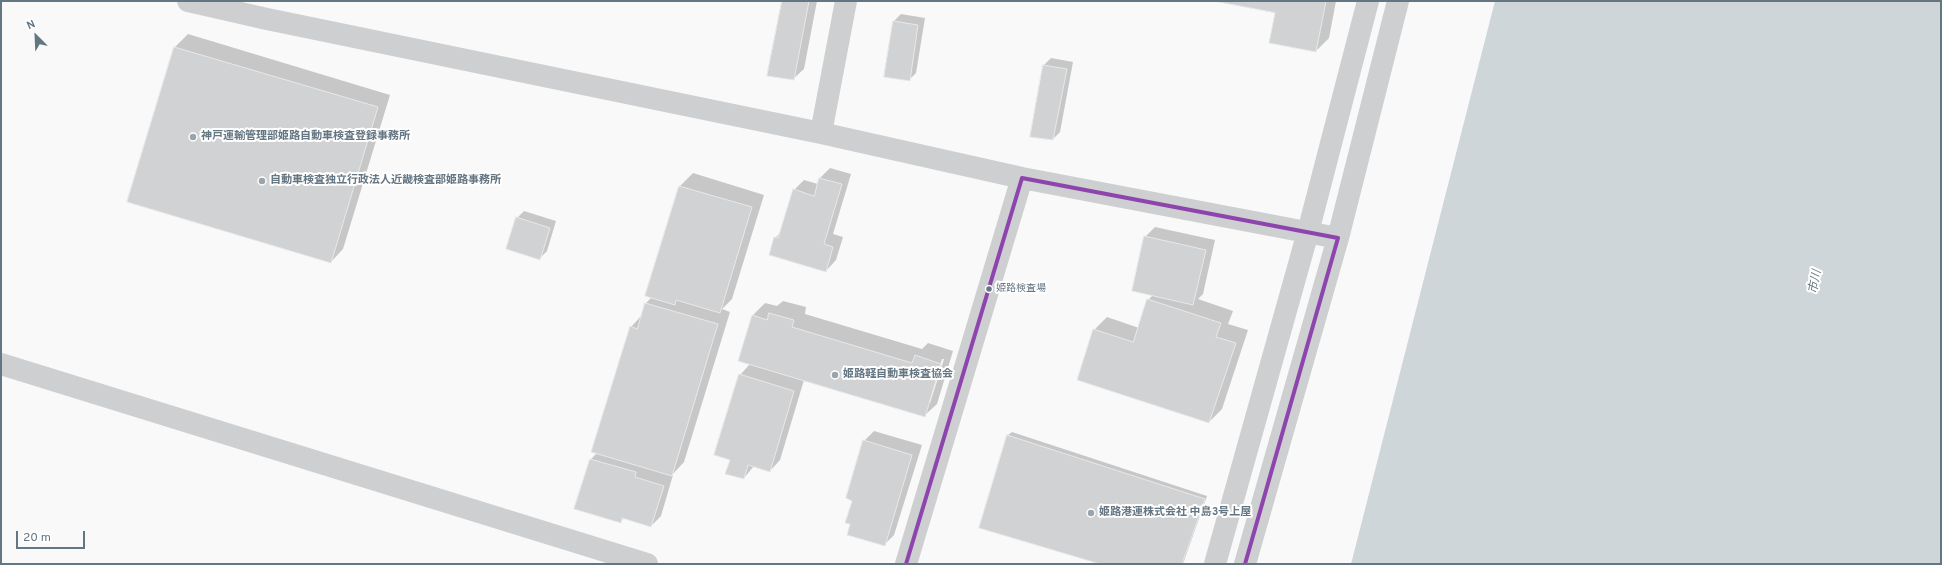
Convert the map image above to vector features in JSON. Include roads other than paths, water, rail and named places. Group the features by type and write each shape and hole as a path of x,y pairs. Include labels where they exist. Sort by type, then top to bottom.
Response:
{"street":[{"path":"188,1 268,19 821,133 1022,178 1338,238"},
{"path":"821,133 846,1"},
{"path":"1215,564 1308,232 1368,1"},
{"path":"1245,564 1338,238 1398,1"},
{"path":"906,564 1022,178"},
{"path":"1,365 647,564"}],"water":[{"name":"市川","path":"1495,1 1941,1 1941,564 1351,564"}],"place":[{"name":"神戸運輸管理部姫路自動車検査登録事務所","path":"193,137"},
{"name":"自動車検査独立行政法人近畿検査部姫路事務所","path":"262,181"},
{"name":"姫路検査場","path":"989,289"},
{"name":"姫路軽自動車検査協会","path":"835,375"},
{"name":"姫路港運株式会社 中島3号上屋","path":"1091,513"}]}
